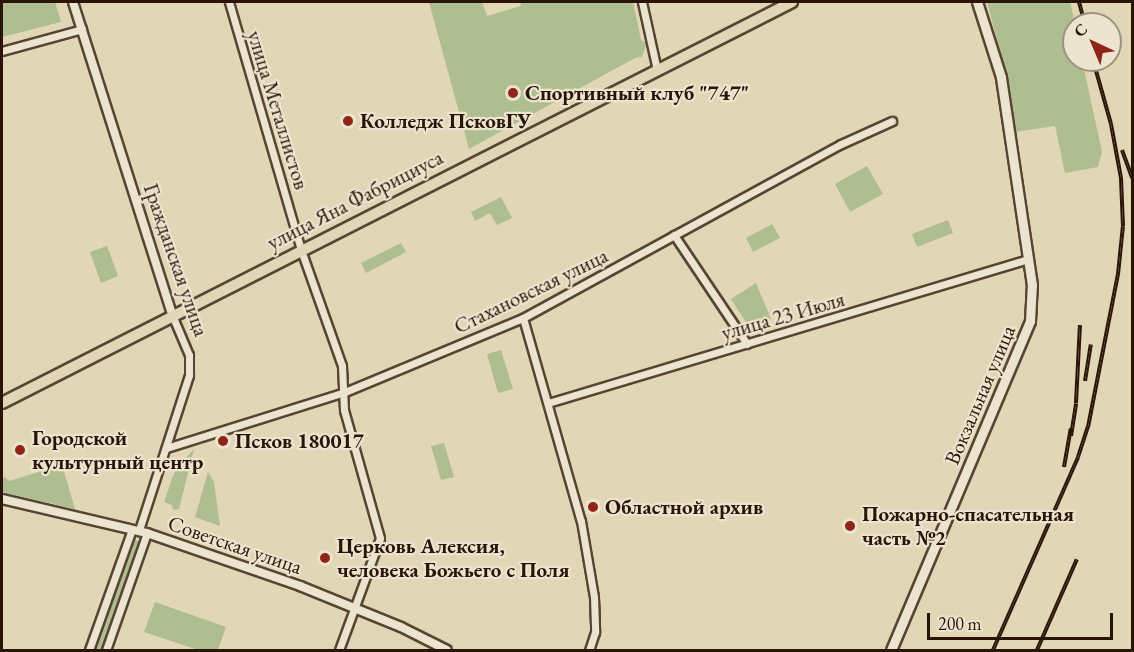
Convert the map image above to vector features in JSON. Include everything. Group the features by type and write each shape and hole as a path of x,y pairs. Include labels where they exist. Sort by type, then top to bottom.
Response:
{"main road":[{"name":"улица Яна Фабрициуса","path":"2,403 792,2"},
{"name":"Вокзальная улица","path":"891,651 1028,329 1032,285 1001,77 977,2"}],"street":[{"name":"Гражданская улица","path":"73,2 172,315 189,355 190,364 106,651"},
{"name":"улица Металлистов","path":"228,2 301,250 342,366 345,392 344,410 380,538 339,651"},
{"path":"642,2 657,70"},
{"path":"2,51 82,29"},
{"name":"Стахановская улица","path":"166,448 345,392 522,318 841,144 892,120"},
{"path":"674,236 747,344"},
{"name":"улица 23 Июля","path":"548,403 1028,259"},
{"path":"522,318 581,521 590,569 596,624 589,651"},
{"name":"Советская улица","path":"2,499 140,531 355,607 447,651"},
{"name":"Гражданская улица","path":"89,651 140,531"}],"green space":[{"path":"2,2 55,2 61,22 2,37"},
{"name":"Спортивный клуб \"747\"","path":"429,2 482,2 487,16 521,6 520,2 633,2 641,40 647,43 642,57 635,58 469,149"},
{"path":"987,2 1070,2 1072,12 1062,12 1062,72 1085,72 1102,152 1098,167 1065,173 1055,126 1014,132 1006,74"},
{"path":"867,166 883,194 850,212 835,184"},
{"path":"501,197 512,218 497,225 490,213 475,221 471,212"},
{"path":"948,220 953,233 917,247 912,234"},
{"path":"772,224 780,238 753,252 746,238"},
{"path":"401,243 406,252 366,273 361,263"},
{"path":"107,246 118,276 101,283 90,252"},
{"path":"756,283 771,319 749,327 731,299"},
{"path":"501,350 513,389 498,393 487,354"},
{"path":"444,443 454,477 441,480 431,446"},
{"path":"194,449 179,509 173,510 172,505 164,502 176,469"},
{"path":"62,465 75,509 2,492 2,479 5,477 9,481"},
{"path":"208,472 214,482 220,526 195,517"},
{"path":"132,539 142,542 103,650 92,650"},
{"path":"155,602 226,627 218,650 198,650 144,632"}],"railway":[{"path":"1079,2 1082,12"},
{"path":"993,650 1078,457 1088,427 1118,274 1123,226 1121,178 1111,124 1096,72"},
{"path":"1122,150 1132,178"},
{"path":"1071,436 1076,403 1080,325"},
{"path":"1085,381 1091,344"},
{"path":"1064,467 1071,429"},
{"path":"1037,650 1077,559"}],"place":[{"name":"Спортивный клуб \"747\"","path":"513,93"},
{"name":"Колледж ПсковГУ","path":"348,121"},
{"name":"Псков 180017","path":"223,441"},
{"name":"Городской культурный центр","path":"20,450"},
{"name":"Областной архив","path":"593,507"},
{"name":"Пожарно-спасательная часть №2","path":"850,526"},
{"name":"Церковь Алексия, человека Божьего с Поля","path":"325,558"}]}
